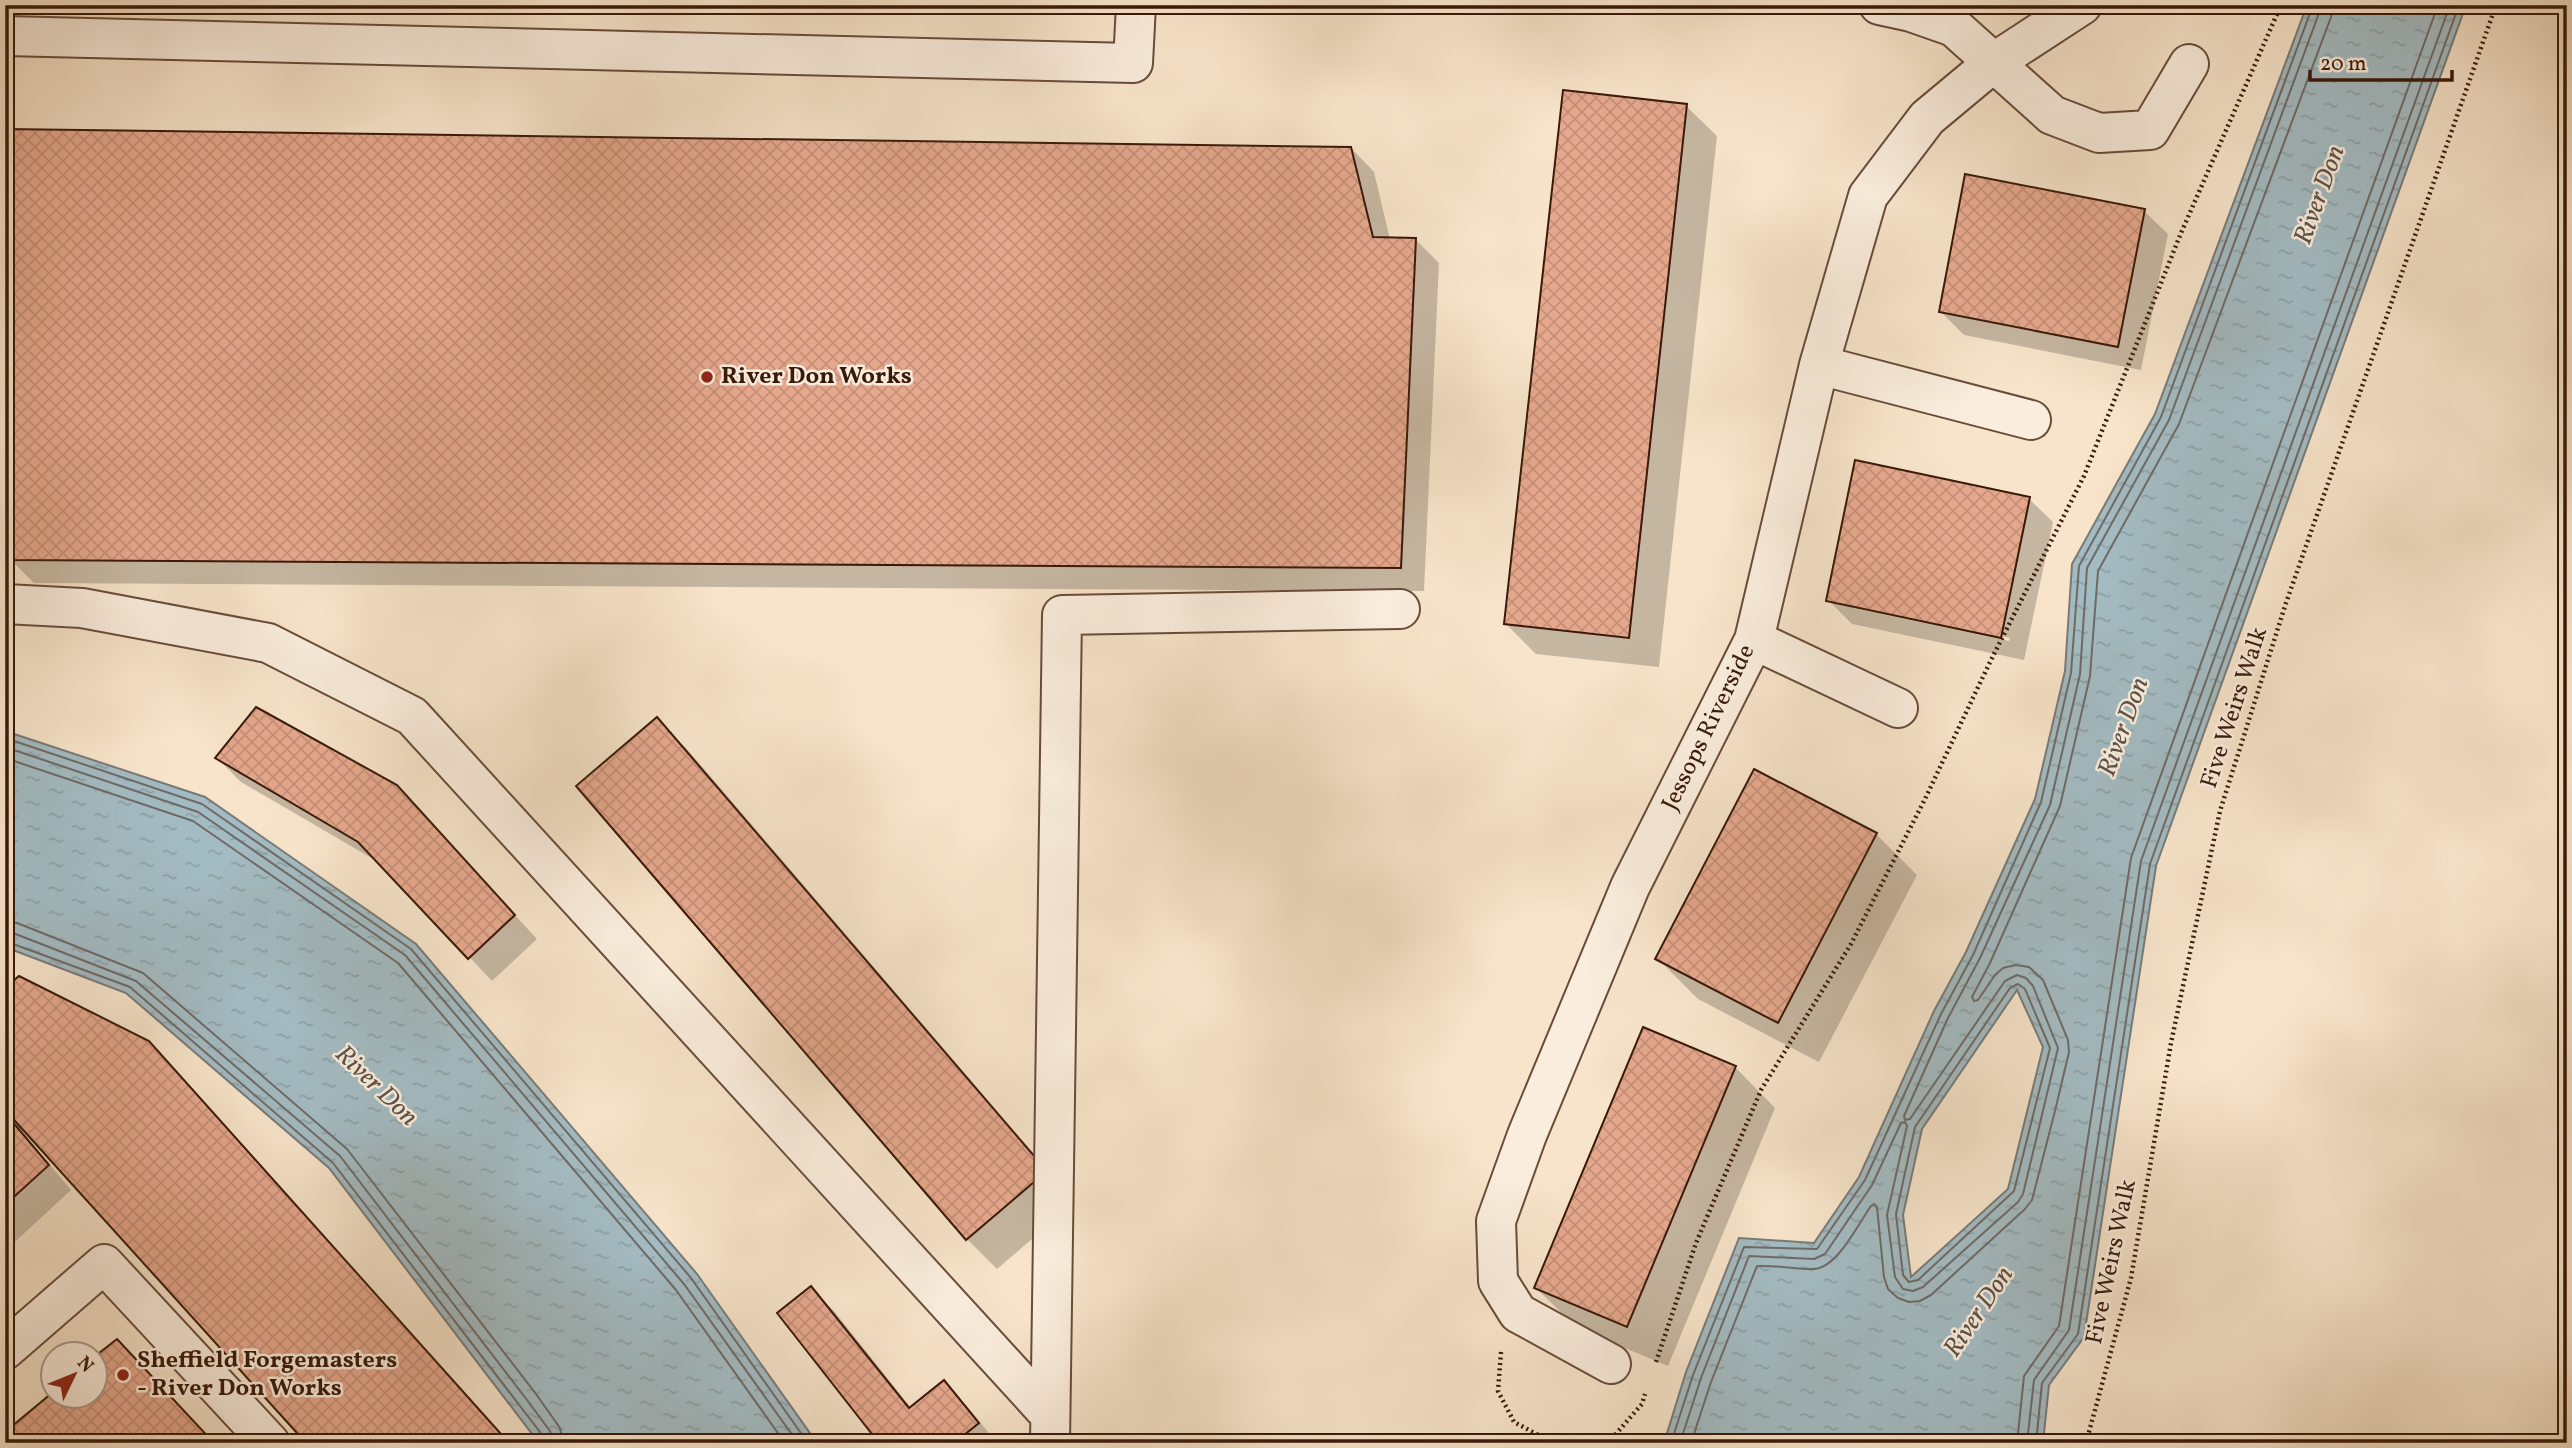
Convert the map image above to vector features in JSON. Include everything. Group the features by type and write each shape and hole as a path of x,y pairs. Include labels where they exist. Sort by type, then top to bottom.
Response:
{"street":[{"path":"5,36 1133,63 1136,5"},
{"path":"1879,5 1911,12 1954,27 2052,115 2099,134 2150,130 2189,64"},
{"name":"Jessops Riverside","path":"1611,1364 1518,1313 1498,1281 1496,1220 1527,1135 1630,887 1754,640 1819,365 1868,196 1927,118 1993,63 2082,5"},
{"path":"1819,365 2031,419"},
{"path":"5,604 82,608 268,643 412,716 1050,1429"},
{"path":"1050,1429 1062,615 1400,609"},
{"path":"1754,640 1898,708"},
{"path":"5,1350 104,1264 270,1443"}],"path":[{"path":"1654,1367 1696,1242 1761,1090 1851,944 2084,476 2181,233 2280,5"},
{"name":"Five Weirs Walk","path":"2086,1443 2131,1278 2171,1043 2220,811 2286,603 2496,5"},
{"path":"1518,1313 1502,1349 1498,1391 1514,1422 1553,1443"},
{"path":"1608,1443 1642,1404 1646,1392"}],"water":[{"name":"River Don","path":"2307,5 2466,5 2156,866 2084,1337 2049,1385 2043,1443 1664,1443 1686,1372 1739,1238 1814,1243 1859,1177 2035,799 2065,671 2072,564 2155,414","holes":["2017,990 2043,1047 2008,1189 1911,1277 1903,1215 1922,1129"]},
{"name":"River Don","path":"5,731 205,797 416,944 697,1274 817,1443 539,1443 329,1168 126,993 5,947"}],"building":[{"path":"1563,90 1687,104 1629,638 1504,624"},
{"name":"River Don Works","path":"5,129 1351,147 1373,237 1416,238 1401,568 9,560 5,517"},
{"path":"1965,174 2145,209 2118,347 1939,312"},
{"path":"1855,460 2030,497 2001,638 1826,601"},
{"path":"256,707 397,785 515,915 468,959 358,842 215,758"},
{"path":"657,717 1047,1171 966,1240 576,786"},
{"path":"1754,769 1877,833 1778,1023 1655,959"},
{"path":"19,976 149,1041 509,1443 306,1443 5,1110 5,988"},
{"path":"1643,1027 1736,1066 1627,1327 1534,1288"},
{"path":"5,1113 49,1165 5,1205"},
{"path":"811,1286 909,1408 944,1380 979,1423 954,1443 879,1443 777,1313"},
{"name":"Sheffield Forgemasters - River Don Works","path":"117,1339 214,1443 5,1443 5,1432 38,1405 38,1410 108,1410 108,1346"}],"place":[{"name":"River Don Works","path":"707,377"},
{"name":"Sheffield Forgemasters - River Don Works","path":"123,1375"}]}
